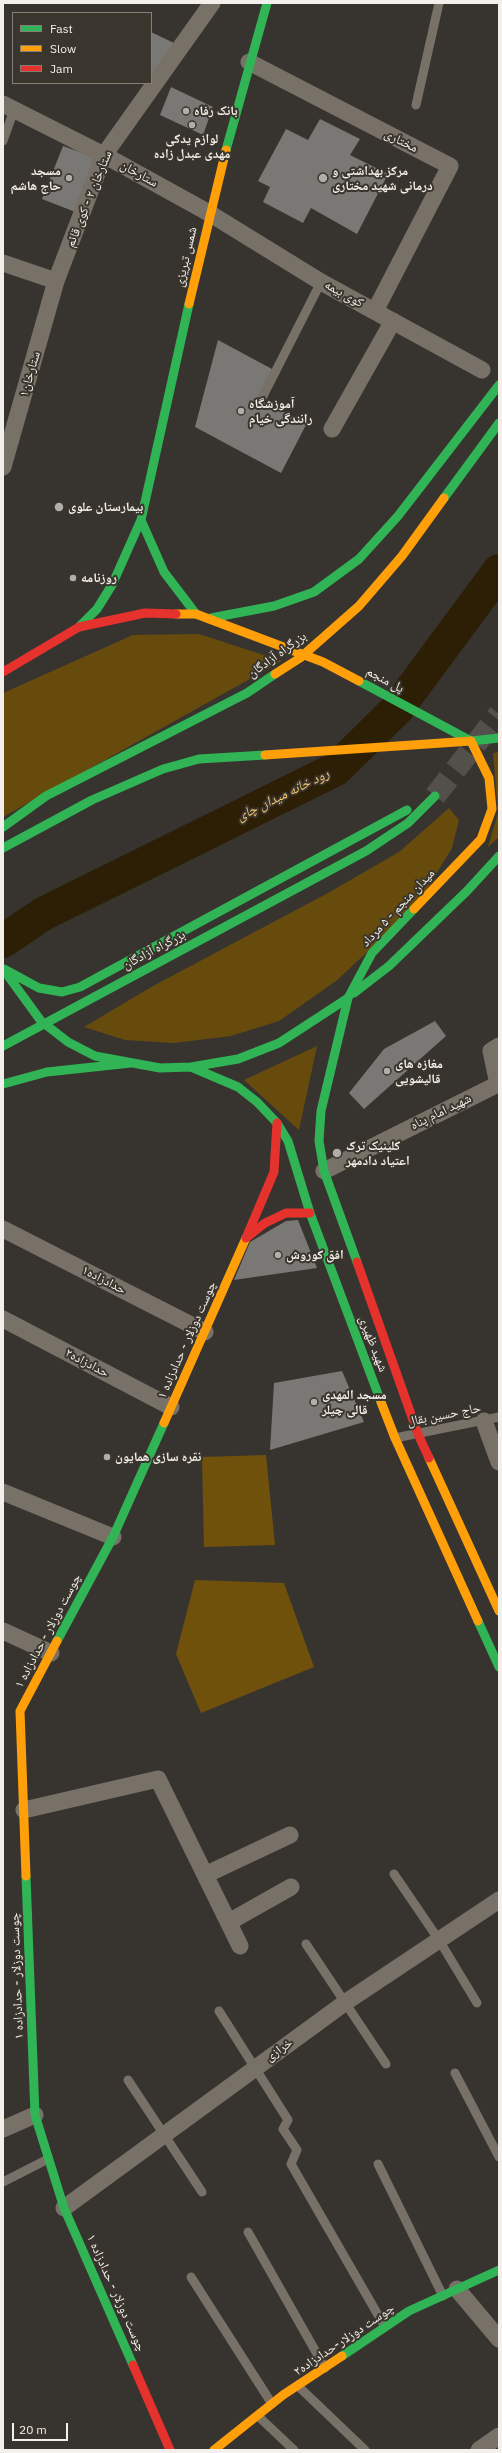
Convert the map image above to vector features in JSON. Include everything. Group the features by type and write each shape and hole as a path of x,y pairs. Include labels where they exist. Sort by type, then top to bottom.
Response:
{"main road":[{"name":"شمس تبریزی","path":"79,627 97,609 112,585 141,520 209,213 249,62 267,3"},
{"path":"3,672 79,627 145,613 196,614 211,618 274,606 314,592 359,559 398,516 499,385"},
{"name":"بزرگراه آزادگان","path":"3,827 46,796 247,693 300,658 359,606 402,556 499,423"},
{"path":"141,520 164,572 196,614"},
{"name":"پل منجم","path":"211,618 323,662 471,741"},
{"path":"3,848 92,800 163,769 199,759 499,738"},
{"name":"میدان منجم - ۵ مرداد","path":"3,969 41,1021 68,1042 95,1056 160,1068 191,1067 238,1059 279,1043 348,998 372,953 481,839 492,809 490,786 489,778 471,741"},
{"name":"بزرگراه آزادگان","path":"3,969 39,988 62,992 80,987 374,826 435,796 408,823 366,851 3,1046"},
{"path":"348,998 390,966 468,891 499,856"},
{"name":"شهید ظهیری","path":"348,998 333,1052 321,1111 319,1141 324,1171 418,1434 495,1591 499,1611"},
{"path":"3,1084 46,1072 131,1063"},
{"name":"شهید ظهیری","path":"191,1067 216,1076 238,1087 257,1102 277,1123 288,1141 310,1214 395,1438 499,1667"},
{"name":"چوست دوزلار - حدادزاده ۱","path":"170,2450 64,2208 35,2115 20,1711 113,1537 205,1332 274,1172 277,1123"},
{"path":"246,1238 264,1223 286,1214 310,1214"},
{"path":"9,1715 20,1711"},
{"name":"چوست دوزلار-حدادزاده۲","path":"214,2450 226,2447 272,2404 409,2311 499,2270"}],"street":[{"name":"ستارخان ۲ - کوی قائم","path":"56,281 104,154 212,3"},
{"name":"مختاری","path":"249,62 450,166 375,311"},
{"name":"ستارخان","path":"8,107 104,154 209,213"},
{"name":"کوی بیمه","path":"209,213 321,282 482,370"},
{"path":"3,263 56,281"},
{"name":"ستارخان۱","path":"3,467 56,281"},
{"path":"332,429 393,321"},
{"name":"شهید امام پناه","path":"324,1171 498,1084 491,1051 499,1046"},
{"name":"حدادزاده۱","path":"3,1229 205,1332"},
{"name":"حدادزاده۲","path":"3,1319 171,1407"},
{"path":"491,1419 499,1462"},
{"path":"3,1492 113,1537"},
{"path":"468,1599 495,1591"},
{"path":"3,1631 51,1653"},
{"path":"24,1810 158,1779 240,1946"},
{"path":"205,1875 290,1835"},
{"path":"228,1922 291,1887"},
{"name":"خرازی","path":"64,2208 256,2066 346,2002 499,1900"},
{"path":"3,2129 35,2115"},
{"path":"450,2293 499,2339"},
{"path":"479,2450 499,2436"}],"lane":[{"path":"416,105 439,3"},
{"path":"3,141 8,107"},
{"path":"262,398 321,282"},
{"name":"حاج حسین بقال","path":"395,1438 491,1419"},
{"path":"394,1874 439,1940 477,2003"},
{"path":"306,1944 386,2064"},
{"path":"219,2011 256,2066 288,2120 283,2129 297,2150 292,2164 385,2327"},
{"path":"455,2073 499,2157"},
{"path":"128,2080 202,2192"},
{"path":"3,2182 49,2159"},
{"path":"378,2164 450,2293"},
{"path":"248,2232 325,2368"},
{"path":"191,2277 272,2404"},
{"path":"298,2386 365,2450"},
{"path":"258,2416 294,2450"}],"shaded area":[{"path":"199,634 282,661 3,817 3,693 133,635"},
{"path":"499,752 499,837 488,847 498,813 493,753"},
{"path":"449,808 459,820 452,848 415,908 336,981 279,1021 231,1036 174,1043 125,1040 84,1027 153,986 328,893 399,852"},
{"path":"317,1046 299,1130 244,1080"},
{"path":"266,1455 275,1545 204,1547 202,1457"},
{"path":"195,1580 284,1583 314,1667 201,1713 176,1654"}],"building":[{"path":"152,32 174,43 152,76"},
{"name":"بانک رفاه","path":"171,87 213,107 203,135 160,115"},
{"name":"مرکز بهداشتی و درمانی شهید مختاری","path":"320,119 360,139 350,155 388,174 357,234 311,208 303,223 263,202 270,187 258,181 286,129 308,140"},
{"name":"مسجد حاج هاشم","path":"63,146 94,157 78,213 42,199"},
{"name":"آموزشگاه رانندگی خیام","path":"218,340 272,369 257,399 307,423 281,473 195,427"},
{"name":"مغازه های قالیشویی","path":"435,1021 446,1036 364,1109 349,1093 384,1049"},
{"name":"افق کوروش","path":"298,1220 317,1268 234,1280 250,1242 286,1221"},
{"name":"مسجد المهدی قالی چیلر","path":"342,1371 364,1422 270,1450 274,1383"}],"waterway":[{"name":"رود خانه میدان چای","path":"3,941 43,914 336,769 397,709 499,571"}],"tunnel":[{"path":"435,796 499,714"}],"traffic: fast":[{"path":"226,150 267,3"},
{"path":"79,627 97,609 112,585 141,520 189,304"},
{"path":"211,618 274,606 314,592 359,559 398,516 499,385"},
{"path":"444,498 499,423"},
{"path":"141,520 164,572 196,614"},
{"path":"3,827 46,796 247,693 275,674"},
{"path":"359,681 471,741"},
{"path":"471,741 499,738"},
{"path":"3,848 92,800 163,769 199,759 265,755"},
{"path":"3,1046 366,851 408,823 435,796"},
{"path":"4,969 39,988 62,992 80,987 407,810"},
{"path":"354,993 389,966 467,891 499,856"},
{"path":"3,969 41,1021 68,1042 95,1056 160,1068 191,1067 238,1059 279,1043 348,998 372,953 414,909"},
{"path":"348,998 321,1111 319,1141 324,1171 357,1262"},
{"path":"3,1084 47,1072 131,1063"},
{"path":"191,1067 238,1087 257,1102 277,1123 288,1141 310,1213 381,1402"},
{"path":"57,1641 113,1537 164,1423"},
{"path":"478,1621 499,1667"},
{"path":"26,1876 35,2115 64,2208 133,2365"},
{"path":"342,2356 409,2311 499,2270"}],"traffic: slow":[{"path":"189,304 226,150"},
{"path":"275,674 300,658 359,606 402,556 444,498"},
{"path":"176,614 196,614 323,662 359,681"},
{"path":"414,909 481,839 492,809 489,778 471,741"},
{"path":"265,755 471,741"},
{"path":"164,1423 246,1238"},
{"path":"381,1402 395,1438 478,1621"},
{"path":"429,1458 499,1611"},
{"path":"26,1876 20,1711 57,1641"},
{"path":"214,2450 283,2395 342,2356"}],"traffic: jam":[{"path":"3,672 79,627 145,613 176,614"},
{"path":"277,1123 274,1172 246,1238 265,1223 286,1213 310,1213"},
{"path":"357,1262 418,1434 429,1458"},
{"path":"133,2365 170,2450"}],"place":[{"name":"بانک رفاه","path":"186,111"},
{"name":"لوازم یدکی مهدی عبدل زاده","path":"192,125"},
{"name":"مسجد حاج هاشم","path":"69,178"},
{"name":"مرکز بهداشتی و درمانی شهید مختاری","path":"323,178"},
{"name":"آموزشگاه رانندگی خیام","path":"241,411"},
{"name":"بیمارستان علوی","path":"59,507"},
{"name":"روزنامه","path":"73,578"},
{"name":"مغازه های قالیشویی","path":"387,1071"},
{"name":"کلینیک ترک اعتیاد دادمهر","path":"337,1153"},
{"name":"افق کوروش","path":"278,1255"},
{"name":"مسجد المهدی قالی چیلر","path":"314,1402"},
{"name":"نقره سازی همایون","path":"107,1457"}]}
